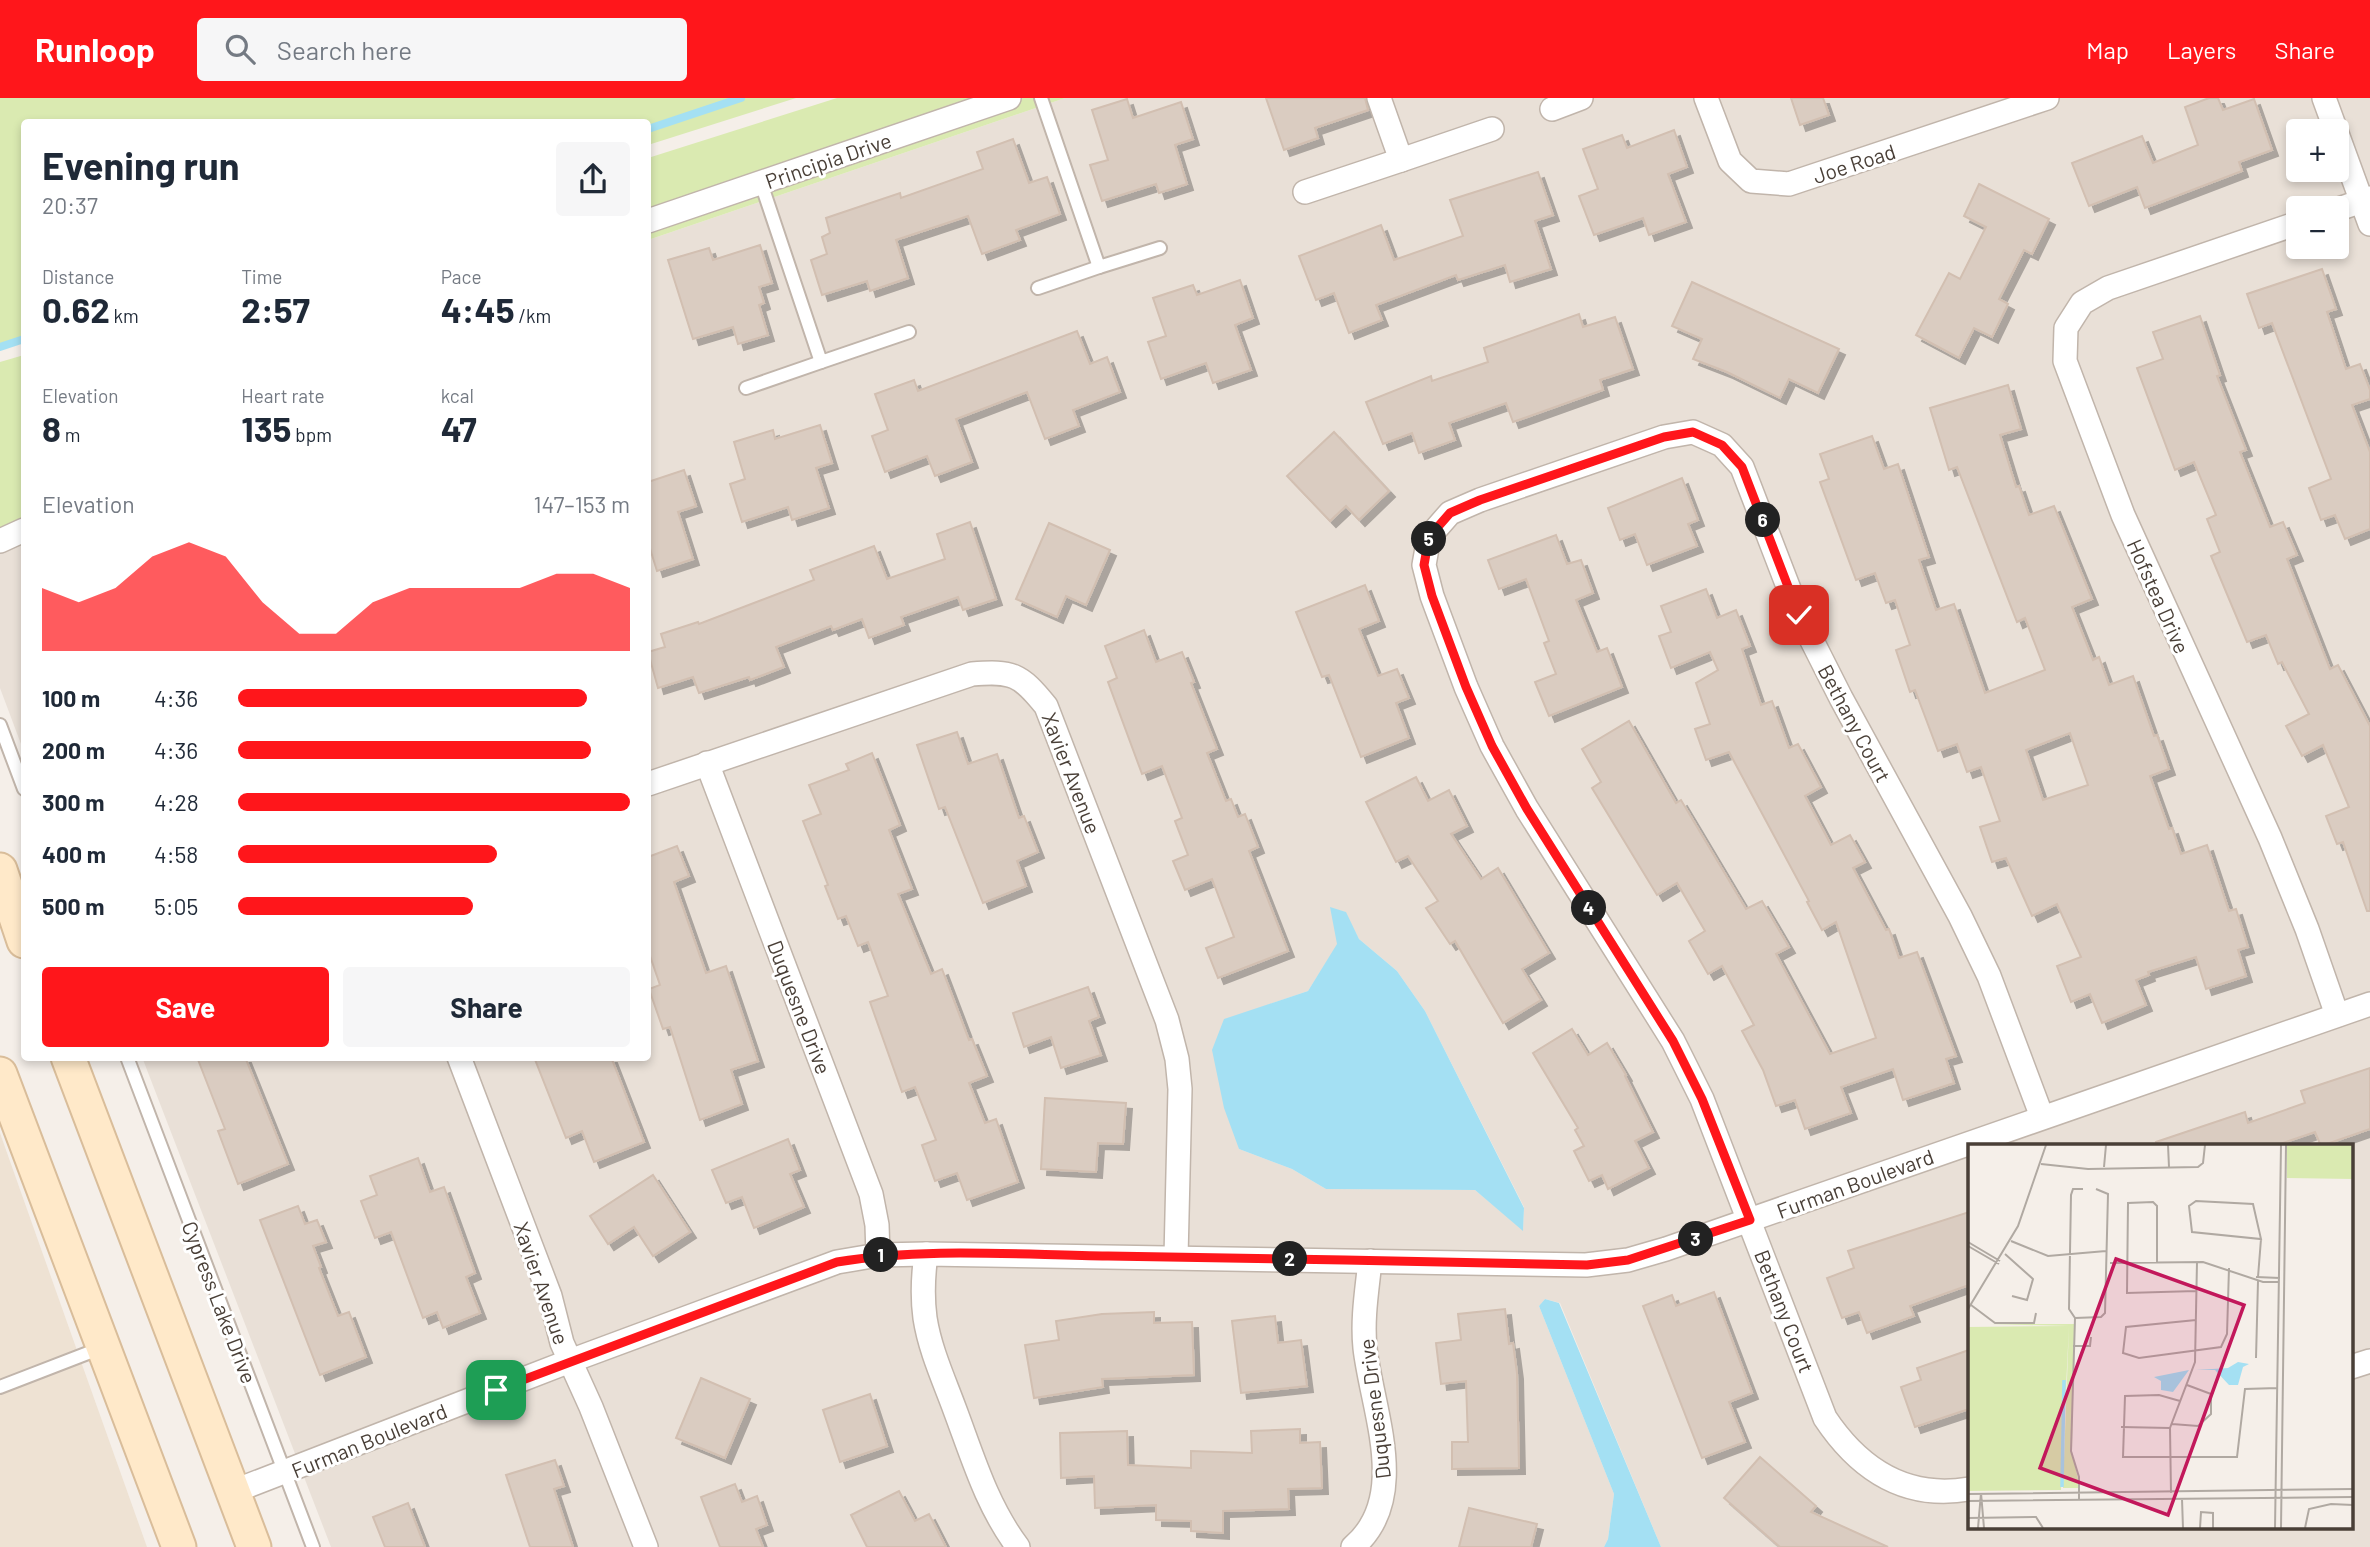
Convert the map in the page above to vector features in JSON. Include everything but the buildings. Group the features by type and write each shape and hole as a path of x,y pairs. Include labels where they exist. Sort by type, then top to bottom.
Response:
{"main road":[{"path":"0,870 21,933"},
{"path":"70,1061 254,1547"},
{"path":"0,1074 179,1547"}],"street":[{"name":"Principia Drive","path":"651,220 1009,98"},
{"path":"1379,98 1401,160"},
{"path":"1552,109 1581,98"},
{"name":"Joe Road","path":"1706,98 1730,161 1751,181 1789,184 2046,98"},
{"path":"2324,98 2365,199 2370,224"},
{"path":"1305,192 1492,129"},
{"name":"Hofstea Drive","path":"2286,227 2108,288 2082,303 2066,328 2065,361 2123,514 2270,838 2337,1015"},
{"name":"Bethany Court","path":"1968,1489 1956,1492 1923,1490 1894,1481 1867,1466 1856,1456 1843,1444 1825,1418 1702,1099 1673,1041 1527,809 1492,746 1466,687 1432,596 1424,565 1429,537 1450,513 1480,500 1664,437 1693,432 1722,445 1742,467 1799,615 1817,651 1961,916 1984,964 2042,1117"},
{"path":"0,541 21,531"},
{"name":"Xavier Avenue","path":"651,783 972,674 1001,672 1028,683 1046,706 1170,1033 1177,1059 1180,1089 1176,1256"},
{"name":"Duquesne Drive","path":"707,763 872,1194 878,1255"},
{"name":"Furman Boulevard","path":"233,1492 570,1361 837,1262 878,1255 926,1254 1176,1256 1587,1265 1628,1260 2370,1004"},
{"name":"Xavier Avenue","path":"460,1061 550,1296 562,1343 592,1407 646,1547"},
{"path":"926,1254 922,1287 932,1350 987,1496 1002,1525 1018,1547"},
{"name":"Duquesne Drive","path":"1353,1547 1366,1536 1380,1508 1385,1478 1365,1346 1364,1313 1370,1261"},
{"path":"2352,1367 2370,1361"}],"lane":[{"path":"1041,98 1098,267"},
{"path":"761,183 821,362"},
{"path":"1038,288 1160,248"},
{"path":"746,388 909,332"},
{"path":"0,724 21,781"},
{"name":"Cypress Lake Drive","path":"129,1061 313,1547"},
{"path":"0,1387 104,1348"}],"shaded area":[{"path":"1065,98 2370,98 2370,1547 1661,1547 1560,1303 1545,1299 1539,1306 1614,1494 1608,1539 1604,1547 331,1547 144,1061 651,1061 651,239","holes":["1331,908 1345,912 1359,939 1397,971 1425,1011 1524,1207 1523,1230 1475,1190 1326,1189 1292,1169 1239,1149 1224,1020 1308,991 1338,944"]},
{"path":"21,545 21,744 0,688 0,553"},
{"path":"0,1133 79,1356 147,1547 0,1547"}],"green space":[{"path":"0,98 796,98 651,144 651,119 21,119 21,343 0,349"},
{"path":"837,98 1065,98 651,239 651,157"},
{"path":"21,356 21,545 0,553 0,362"}],"water":[{"path":"1330,907 1346,912 1359,939 1397,971 1425,1011 1524,1208 1523,1231 1475,1190 1326,1189 1292,1169 1239,1149 1224,1108 1212,1050 1224,1019 1308,991 1337,944"},
{"path":"1545,1299 1559,1303 1661,1547 1604,1547 1608,1539 1614,1494 1539,1306"}],"waterway":[{"path":"651,128 741,98"},
{"path":"0,347 21,340"}],"route":[{"path":"496,1390 837,1262 878,1255 1176,1256 1587,1265 1628,1260 1750,1220 1702,1099 1673,1041 1527,809 1492,746 1466,687 1432,596 1424,565 1429,537 1450,513 1480,500 1664,437 1693,432 1722,445 1742,467 1799,615"}]}
